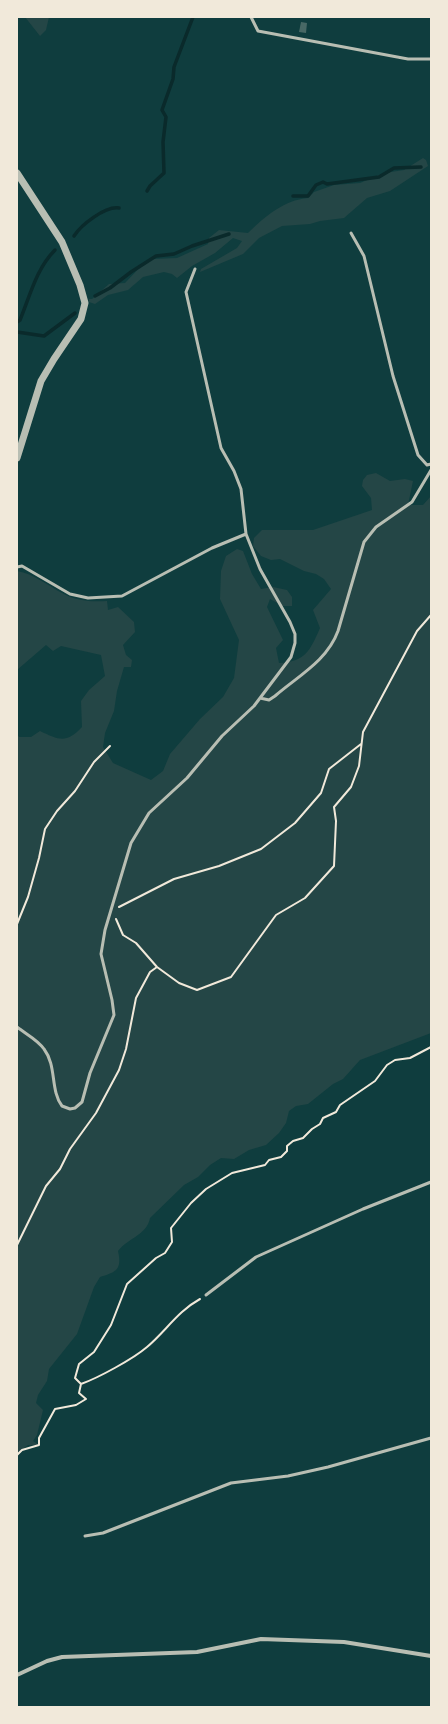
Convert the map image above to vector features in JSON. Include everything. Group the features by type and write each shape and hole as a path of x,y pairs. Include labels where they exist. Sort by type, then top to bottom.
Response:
{"street":[{"path":"17,173 62,242 80,284 85,303 81,319 41,381 17,458"},
{"path":"17,1675 47,1661 62,1657 197,1652 262,1639 344,1642 431,1656"}],"lane":[{"path":"251,17 258,31 408,59 431,59"},
{"path":"351,233 364,256 393,376 418,455 427,465 431,464"},
{"path":"17,1027 39,1043 48,1054 56,1093 62,1106 70,1109 79,1106 82,1102 90,1073 114,1015 113,1004 101,954 110,911 127,853 141,824 187,778 222,736 248,712 291,657 295,637 290,622 260,569 246,534 241,489 234,471 221,448 186,292 195,269"},
{"path":"260,698 269,700 275,696 318,661 332,645 340,626 364,542 376,527 412,502 431,470"},
{"path":"17,567 22,566 70,594 88,598 122,596 212,548 246,534"},
{"path":"206,1295 256,1257 363,1209 431,1182"},
{"path":"85,1536 103,1533 231,1483 294,1474 431,1438"}],"path":[{"path":"361,744 329,769 322,793 295,823 261,849 219,866 174,879 110,911 116,917 123,935 136,943 157,967 179,983 197,990 231,977 276,915 305,898 334,866 336,821 334,807 351,787 360,766 362,732 416,631 431,615"},
{"path":"17,924 28,897 39,858 45,829 56,811 75,791 94,762 110,746"},
{"path":"17,1245 46,1186 60,1169 70,1149 96,1113 119,1070 126,1049 136,998 150,972 157,967"},
{"path":"82,1384 75,1378 79,1364 94,1352 111,1325 127,1284 156,1258 165,1253 172,1242 172,1228 190,1203 206,1189 232,1173 265,1165 269,1160 281,1157 287,1151 287,1146 293,1141 303,1138 312,1129 320,1124 323,1118 336,1112 340,1105 375,1081 387,1065 395,1060 410,1058 431,1047"},
{"path":"17,1455 22,1450 39,1445 39,1438 55,1410 76,1405 86,1399 79,1393 82,1384 92,1380 146,1348 190,1304 206,1295"}],"shaded area":[{"path":"25,17 49,17 46,30 40,36"},
{"path":"423,158 426,160 428,166 390,191 367,198 344,218 320,221 310,224 282,226 259,238 243,254 200,272 201,269 237,248 242,241 233,238 215,253 192,266 177,278 172,274 164,272 143,277 128,290 108,295 95,304 89,302 89,299 92,299 109,284 125,283 145,262 153,259 177,258 208,244 209,238 219,230 248,233 275,210 299,199 308,198 314,192 334,185 360,183 384,173 404,170"},
{"path":"376,473 390,481 405,479 413,481 408,505 423,505 431,496 431,1033 360,1060 343,1079 333,1084 308,1104 296,1106 289,1111 286,1123 279,1133 266,1145 249,1150 234,1159 221,1158 210,1165 198,1177 184,1185 150,1218 145,1228 118,1251 119,1266 117,1269 100,1277 94,1287 77,1334 49,1369 47,1381 38,1395 36,1403 43,1410 37,1435 33,1441 39,1445 28,1445 17,1454 17,734 19,737 31,737 40,731 52,737 62,739 71,736 82,727 81,701 89,690 105,676 101,655 61,646 53,651 46,645 17,670 17,571 35,577 73,598 89,601 107,601 108,610 118,607 134,622 135,632 123,645 126,655 132,660 131,667 124,667 117,691 114,711 105,733 103,747 113,763 151,780 163,771 170,754 200,719 223,697 234,678 239,640 220,599 221,571 226,556 237,549 243,551 252,574 261,589 273,587 287,590 292,597 292,606 283,606 270,599 267,607 283,640 276,648 279,663 301,658 306,654 313,643 320,628 313,610 331,589 324,579 316,574 304,571 280,559 271,560 261,556 253,546 254,538 262,530 313,530 372,510 371,498 362,486 363,480 367,475"}],"building":[{"path":"301,22 307,23 306,33 299,32"}],"waterway":[{"path":"147,191 150,186 164,173 163,142 166,117 162,110 173,79 174,67 193,17"},
{"path":"293,196 308,196 316,185 323,182 327,184 379,177 394,168 421,167"},
{"path":"74,236 82,227 100,213 113,208 119,208"},
{"path":"95,296 110,288 156,256 174,254 192,246 229,234"},
{"path":"17,322 20,320 38,274 48,257 55,250"},
{"path":"17,332 44,336 75,313"}]}
